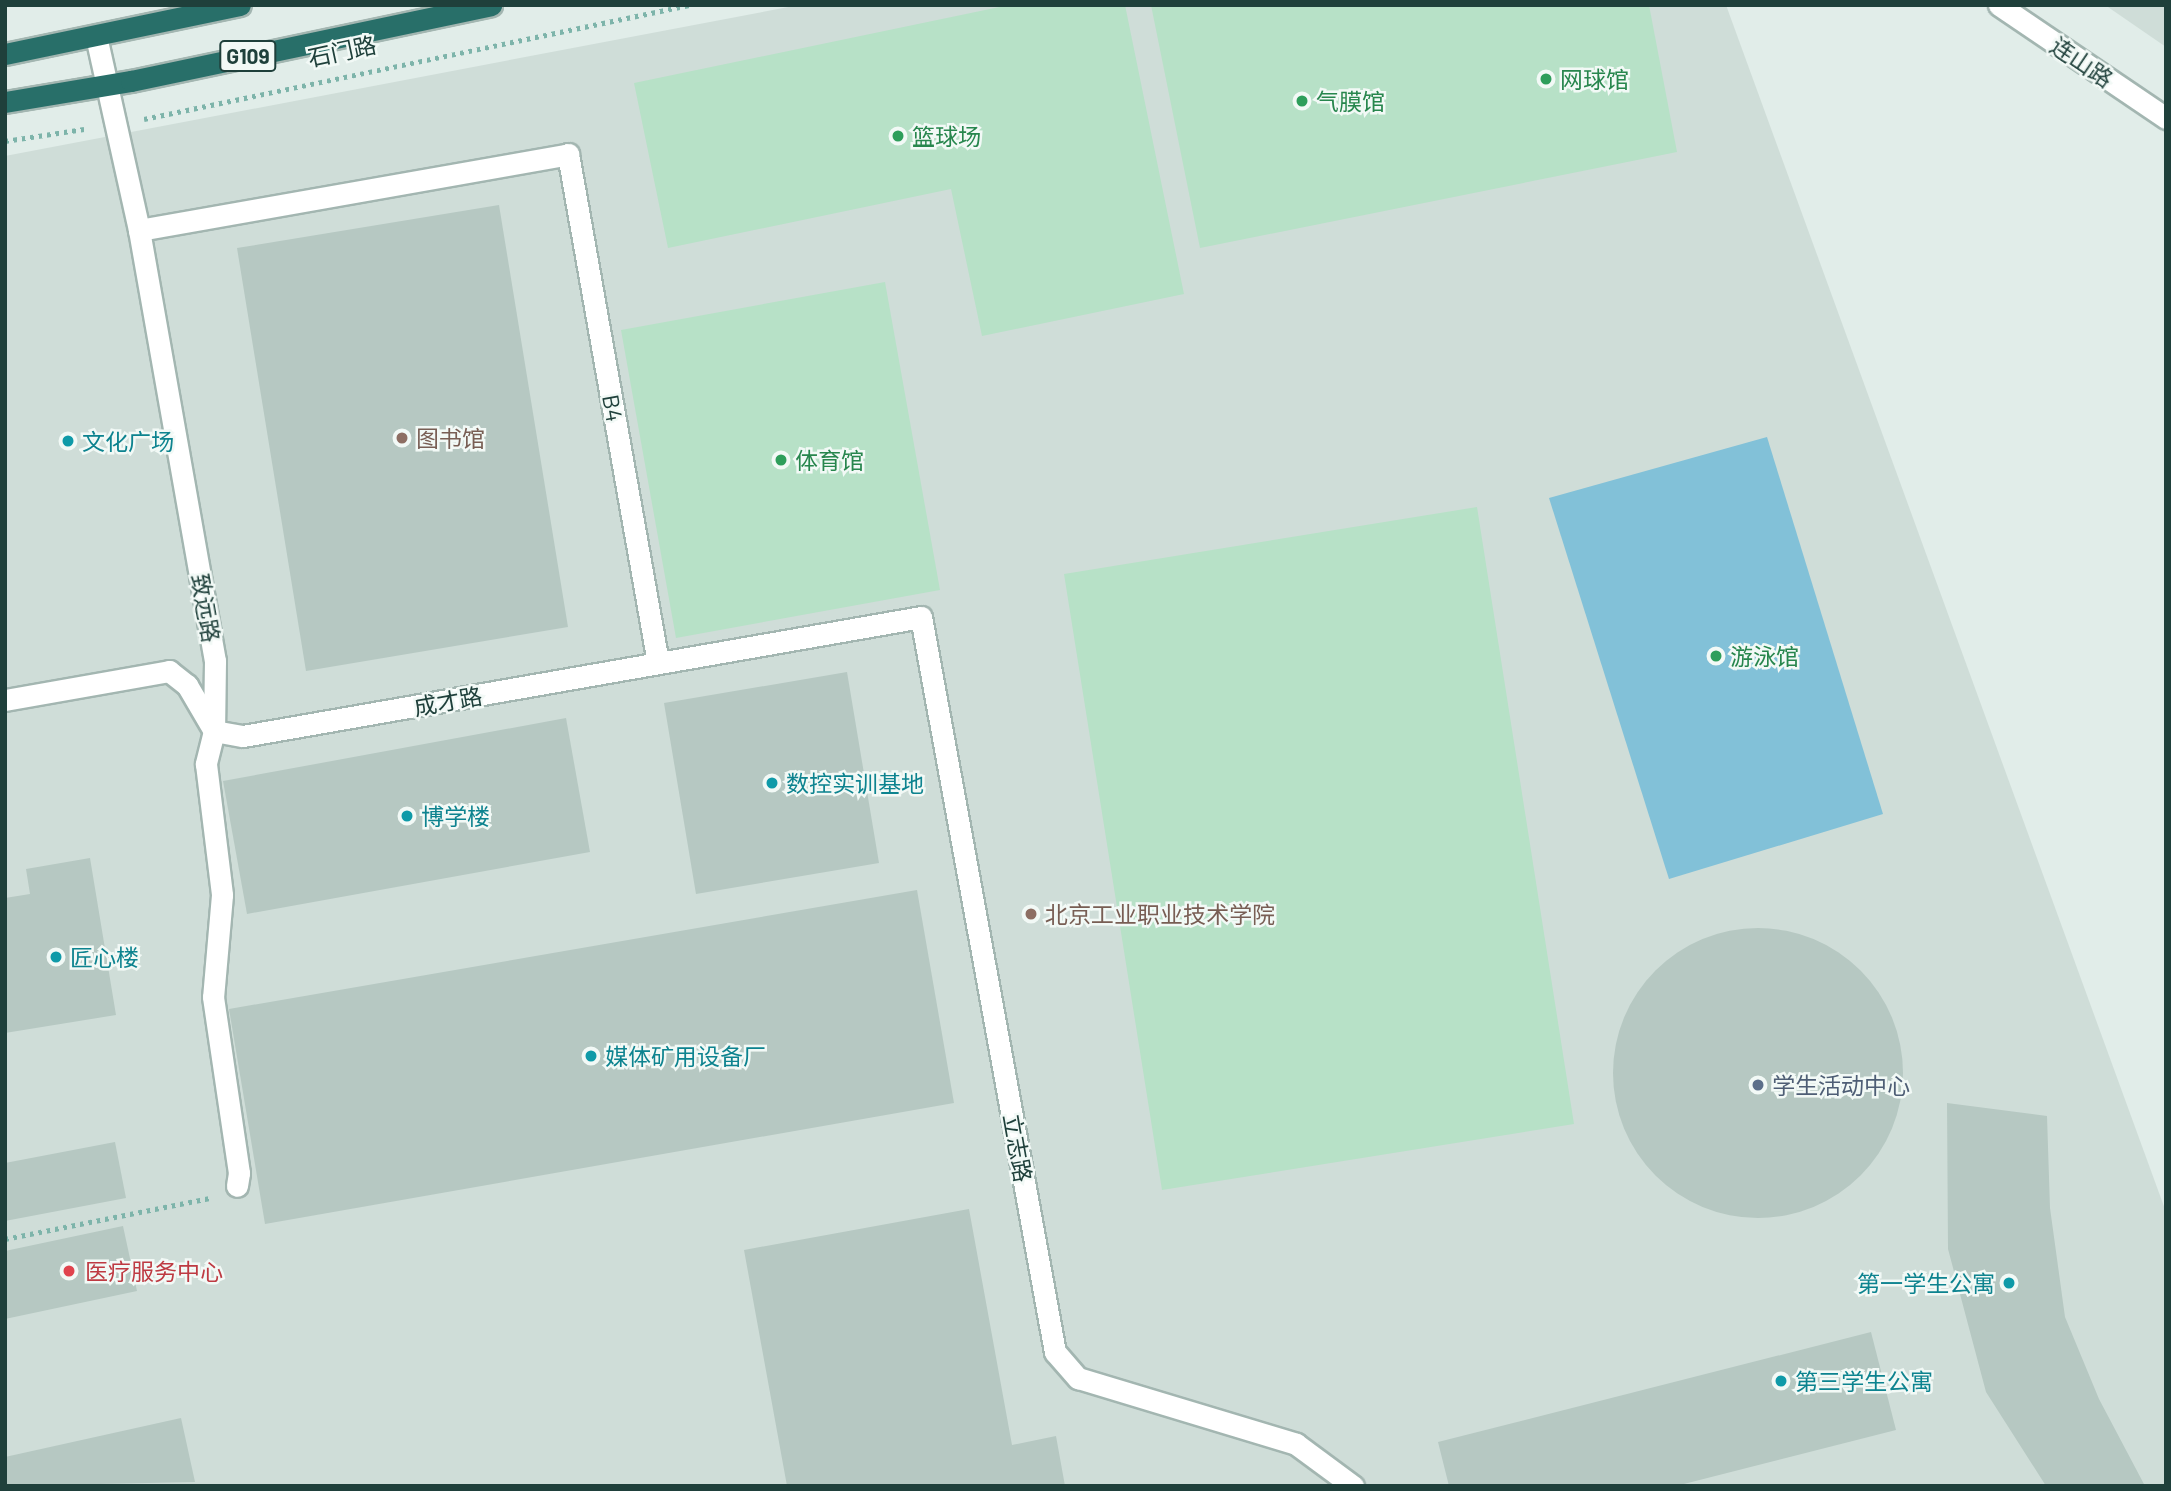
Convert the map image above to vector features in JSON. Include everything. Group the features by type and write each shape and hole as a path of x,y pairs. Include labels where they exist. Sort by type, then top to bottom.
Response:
{"highway":[{"name":"G109","path":"5,54 240,5"},
{"name":"石门路","path":"5,102 110,84 491,5"}],"street":[{"name":"连山路","path":"1999,5 2166,118"},
{"name":"致远路","path":"96,36 110,84 139,230 215,661 214,731 206,764 222,895 213,997 239,1173 237,1186"},
{"name":"B4","path":"139,230 568,154 658,663"},
{"name":"成才路","path":"214,731 243,736 920,617"},
{"name":"立志路","path":"920,617 1055,1352 1079,1378 1296,1444 1353,1486"},
{"path":"5,700 169,671 187,685 214,731"}],"path":[{"name":"石门路","path":"5,141 118,124 689,5"},
{"path":"5,1240 222,1195 237,1186"}],"shaded area":[{"name":"北京工业职业技术学院","path":"799,5 1726,5 2166,1212 2166,1486 5,1486 5,156"},
{"path":"2105,5 2166,5 2166,47"}],"green space":[{"name":"篮球场","path":"1009,5 1125,5 1184,294 982,336 951,189 668,248 634,83"},
{"path":"1151,5 1649,5 1677,152 1200,248"},
{"name":"体育馆","path":"885,282 940,590 676,638 621,330"},
{"path":"1477,507 1574,1124 1162,1190 1064,574"}],"water":[{"name":"游泳馆","path":"1767,437 1883,814 1669,879 1549,498"}],"building":[{"name":"图书馆","path":"499,205 568,627 306,671 237,248"},
{"name":"数控实训基地","path":"847,672 879,863 696,894 664,703"},
{"name":"博学楼","path":"566,718 590,852 247,914 223,781"},
{"name":"匠心楼","path":"90,858 116,1015 5,1033 5,898 30,894 26,869"},
{"name":"媒体矿用设备厂","path":"917,890 954,1103 265,1224 229,1009"},
{"name":"学生活动中心","path":"1758,928 1786,931 1814,939 1839,952 1861,970 1879,992 1892,1017 1900,1045 1903,1073 1900,1101 1892,1129 1879,1154 1861,1176 1839,1194 1814,1207 1786,1215 1758,1218 1730,1215 1702,1207 1677,1194 1655,1176 1637,1154 1624,1129 1616,1101 1613,1073 1616,1045 1624,1017 1637,992 1655,970 1677,952 1702,939 1730,931"},
{"name":"第一学生公寓","path":"1947,1103 2047,1116 2050,1208 2065,1317 2099,1399 2145,1486 2046,1486 1986,1392 1948,1249"},
{"path":"115,1142 126,1198 5,1221 5,1163"},
{"path":"969,1209 1012,1445 1056,1436 1065,1486 787,1486 744,1250"},
{"name":"医疗服务中心","path":"123,1226 137,1291 5,1319 5,1251"},
{"name":"第三学生公寓","path":"1871,1332 1896,1430 1676,1486 1449,1486 1438,1442"},
{"path":"181,1418 195,1482 5,1486 5,1457"}],"place":[{"name":"网球馆","path":"1546,79"},
{"name":"气膜馆","path":"1302,101"},
{"name":"篮球场","path":"898,136"},
{"name":"图书馆","path":"402,438"},
{"name":"文化广场","path":"68,441"},
{"name":"体育馆","path":"781,460"},
{"name":"游泳馆","path":"1716,656"},
{"name":"数控实训基地","path":"772,783"},
{"name":"博学楼","path":"407,816"},
{"name":"北京工业职业技术学院","path":"1031,914"},
{"name":"匠心楼","path":"56,957"},
{"name":"媒体矿用设备厂","path":"591,1056"},
{"name":"学生活动中心","path":"1758,1085"},
{"name":"医疗服务中心","path":"69,1271"},
{"name":"第一学生公寓","path":"2009,1283"},
{"name":"第三学生公寓","path":"1781,1381"}]}
